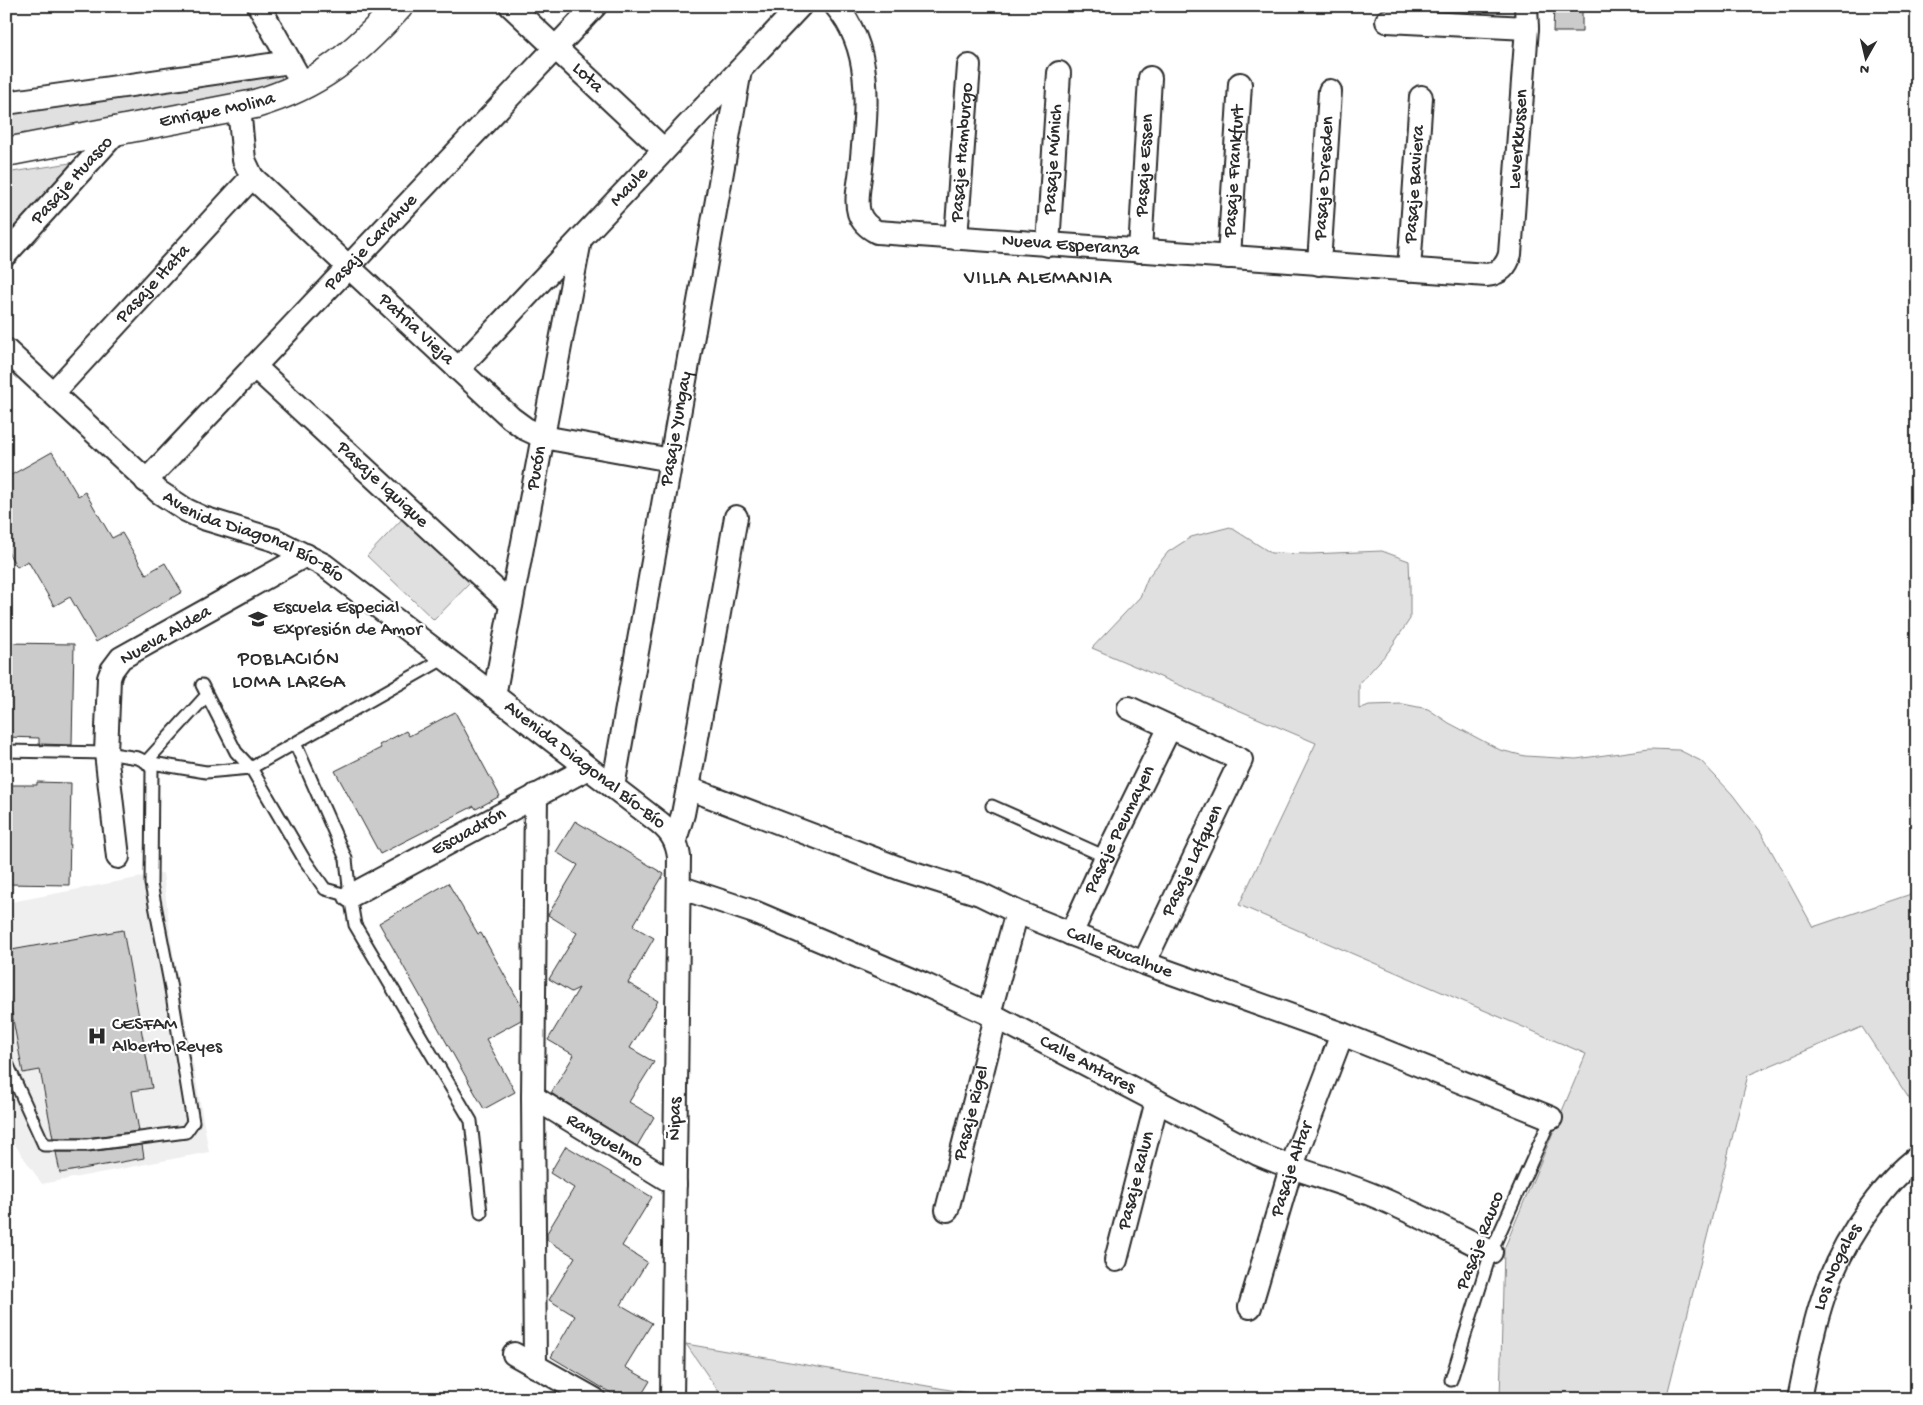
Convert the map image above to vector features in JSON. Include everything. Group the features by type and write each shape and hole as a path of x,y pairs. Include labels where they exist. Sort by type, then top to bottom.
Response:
{"main road":[{"name":"Enrique Molina","path":"6,152 270,99 304,86 338,65 353,54 399,6"}],"street":[{"path":"259,6 304,86"},
{"name":"Lota","path":"511,6 664,150"},
{"name":"Pasaje Carahue","path":"146,480 595,6"},
{"name":"Maule","path":"458,368 800,6"},
{"name":"Nueva Esperanza","path":"836,6 852,30 861,56 865,81 865,119 858,207 859,215 869,228 877,232 1487,275 1502,270"},
{"path":"1387,21 1526,17"},
{"name":"Leverkkussen","path":"1502,270 1509,260 1510,254 1526,17"},
{"name":"Enrique Molina","path":"6,103 290,62"},
{"name":"Pasaje Hamburgo","path":"956,238 969,66"},
{"name":"Pasaje Yungay","path":"613,787 740,70"},
{"name":"Pasaje Múnich","path":"1048,245 1058,73"},
{"name":"Pasaje Essen","path":"1140,251 1150,78"},
{"name":"Pasaje Frankfurt","path":"1229,258 1240,84"},
{"name":"Pasaje Dresden","path":"1319,264 1330,91"},
{"name":"Pasaje Baviera","path":"1409,270 1421,97"},
{"name":"Patria Vieja","path":"239,106 244,160 252,177 511,418 526,429 543,437 671,460"},
{"name":"Pasaje Huasco","path":"6,254 118,130"},
{"name":"Pasaje Itata","path":"52,393 252,177"},
{"name":"Pucón","path":"494,696 580,240"},
{"name":"Avenida Diagonal Bío-Bío","path":"6,350 146,480 172,501 203,518 275,540 324,565 666,828 675,840"},
{"name":"Pasaje Iquique","path":"254,366 511,604"},
{"path":"675,840 688,788 736,517"},
{"name":"Nueva Aldea","path":"118,857 106,753 110,678 116,664 121,658 306,555"},
{"path":"1129,708 1170,727"},
{"name":"Pasaje Lafquen","path":"1144,963 1241,760 1170,727"},
{"name":"Pasaje Peumayen","path":"1071,934 1106,857 1170,727"},
{"name":"Escuadrón","path":"350,896 588,768"},
{"name":"Calle Rucalhue","path":"688,788 901,869 980,894 1017,912 1144,963 1342,1034 1551,1118"},
{"path":"535,1366 532,1097 536,795"},
{"name":"Ñipas","path":"672,1399 680,857 675,840"},
{"name":"Calle Antares","path":"679,887 754,912 992,1015 1258,1154 1291,1168 1368,1193 1419,1215 1491,1252"},
{"path":"992,1015 1017,912"},
{"name":"Pasaje Rigel","path":"947,1210 992,1015"},
{"name":"Pasaje Altar","path":"1250,1307 1291,1168 1342,1034"},
{"name":"Ranguelmo","path":"532,1097 675,1184"},
{"name":"Pasaje Ralun","path":"1116,1260 1157,1100"},
{"name":"Los Nogales","path":"1799,1399 1815,1321 1837,1262 1853,1233 1883,1191 1895,1176 1917,1158"},
{"path":"514,1354 594,1399"}],"lane":[{"path":"6,751 106,753 206,772 251,768 444,658"},
{"path":"146,762 205,690 236,752 251,768 304,859 325,889 350,896"},
{"path":"295,743 346,859 355,925 471,1121 481,1213"},
{"path":"6,1061 44,1145 87,1145 186,1132 193,1122 151,884 152,769 146,762"},
{"path":"992,806 1106,857"},
{"name":"Pasaje Rauco","path":"1451,1380 1491,1252 1551,1118"}],"shaded area":[{"path":"279,68 283,84 272,89 6,139 6,108"},
{"path":"77,162 6,240 6,173"},
{"path":"403,518 471,582 434,620 367,556"},
{"path":"1230,527 1271,553 1310,554 1382,551 1409,561 1410,619 1388,652 1359,684 1359,709 1369,705 1403,704 1428,709 1449,723 1500,750 1525,756 1576,759 1649,749 1679,750 1701,761 1732,794 1761,832 1813,927 1917,892 1917,1097 1912,1103 1862,1027 1748,1075 1666,1399 1500,1399 1504,1249 1586,1054 1239,905 1316,743 1092,648 1140,597 1148,577 1168,552 1191,537"},
{"name":"CESFAM Alberto Reyes","path":"163,873 171,941 209,1152 42,1184 6,1132 6,903"},
{"path":"686,1344 1002,1399 721,1399 719,1392"}],"building":[{"path":"1554,6 1582,6 1582,32 1553,32"},
{"path":"52,452 78,496 85,492 112,538 122,533 146,574 165,563 182,592 96,642 70,597 54,606 28,561 17,567 6,549 6,478"},
{"path":"6,643 74,644 72,745 39,744 39,738 6,737"},
{"path":"455,712 500,796 476,809 474,806 380,854 335,771 381,748 379,745 406,731 409,736"},
{"path":"37,782 71,783 69,885 6,884 6,785 37,785"},
{"path":"575,821 664,874 633,926 654,938 628,983 658,1001 630,1048 654,1062 629,1102 654,1117 637,1146 551,1093 574,1055 548,1040 579,988 571,992 549,979 577,933 548,915 578,865 556,852"},
{"path":"448,883 478,934 481,933 521,1005 521,1020 486,1039 515,1092 484,1109 379,923"},
{"path":"123,930 152,1088 132,1091 139,1131 87,1138 53,1138 40,1070 23,1073 6,982 6,951"},
{"path":"142,1145 144,1158 60,1173 56,1152 88,1152"},
{"path":"566,1146 652,1197 622,1246 647,1262 621,1305 652,1323 625,1367 650,1381 639,1399 621,1399 551,1357 575,1316 549,1300 575,1257 547,1240 547,1233 574,1188 550,1173"}],"place":[{"name":"Escuela Especial Expresión de Amor","path":"258,619"},
{"name":"CESFAM Alberto Reyes","path":"97,1036"}],"district":[{"name":"VILLA ALEMANIA","path":"1038,279"},
{"name":"POBLACIÓN LOMA LARGA","path":"289,672"}]}
